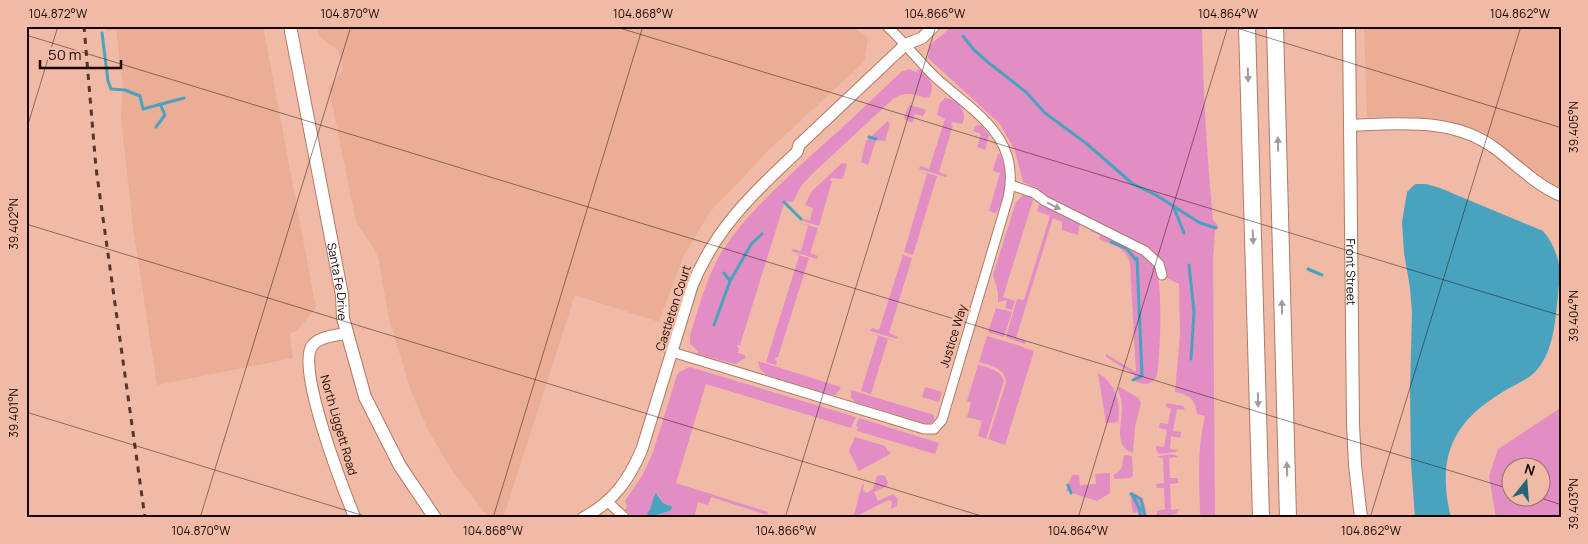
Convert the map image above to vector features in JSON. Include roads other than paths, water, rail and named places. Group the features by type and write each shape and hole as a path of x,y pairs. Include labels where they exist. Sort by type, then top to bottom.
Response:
{"highway":[{"path":"1247,26 1261,518"},
{"path":"1275,26 1288,518"}],"main road":[{"name":"Santa Fe Drive","path":"290,26 342,295 343,318 358,374 372,412 400,466 435,518"},
{"name":"Front Street","path":"1349,26 1353,424 1361,518"}],"street":[{"name":"Justice Way","path":"672,352 924,429 934,429 942,419 1008,198 1011,185 1008,156 996,132 922,64 906,44 887,26"},
{"name":"Castleton Court","path":"583,518 608,502 635,466 698,273 710,247 731,218 797,152 799,145 906,44 922,38 934,26"},
{"path":"1351,125 1417,124 1453,128 1468,133 1496,149 1538,184 1562,196"},
{"path":"1011,185 1034,193 1045,201 1145,251 1159,264 1162,275"},
{"name":"North Liggett Road","path":"347,334 325,338 315,343 309,351 308,367 322,424 340,480 355,518"},
{"path":"608,502 625,518"}],"water":[{"path":"1415,184 1426,184 1440,188 1543,231 1553,245 1560,273 1550,345 1542,363 1532,375 1501,393 1470,417 1459,431 1452,445 1447,461 1446,478 1451,518 1415,518 1411,463 1412,313 1402,222 1407,192"},
{"path":"656,493 663,503 673,507 670,511 649,517 647,513 651,508 653,497"}],"waterway":[{"path":"102,33 108,81 111,89 125,90 140,96 143,109 184,98"},
{"path":"963,36 974,50 1026,92 1045,113 1087,144 1133,184 1156,195 1200,223 1216,228"},
{"path":"156,127 165,115 160,104"},
{"path":"869,137 876,139"},
{"path":"784,202 801,219"},
{"path":"1174,208 1184,233"},
{"path":"730,281 752,243 762,234"},
{"path":"1111,242 1126,248 1137,259"},
{"path":"1133,380 1142,376 1137,258"},
{"path":"1189,265 1194,312 1191,359"},
{"path":"1308,269 1322,275"},
{"path":"714,325 730,281 724,273"},
{"path":"1068,485 1071,493"},
{"path":"1131,494 1141,499 1145,518"},
{"path":"1132,494 1140,510 1140,518"}],"railway":[{"path":"84,26 96,168 145,518"}]}
